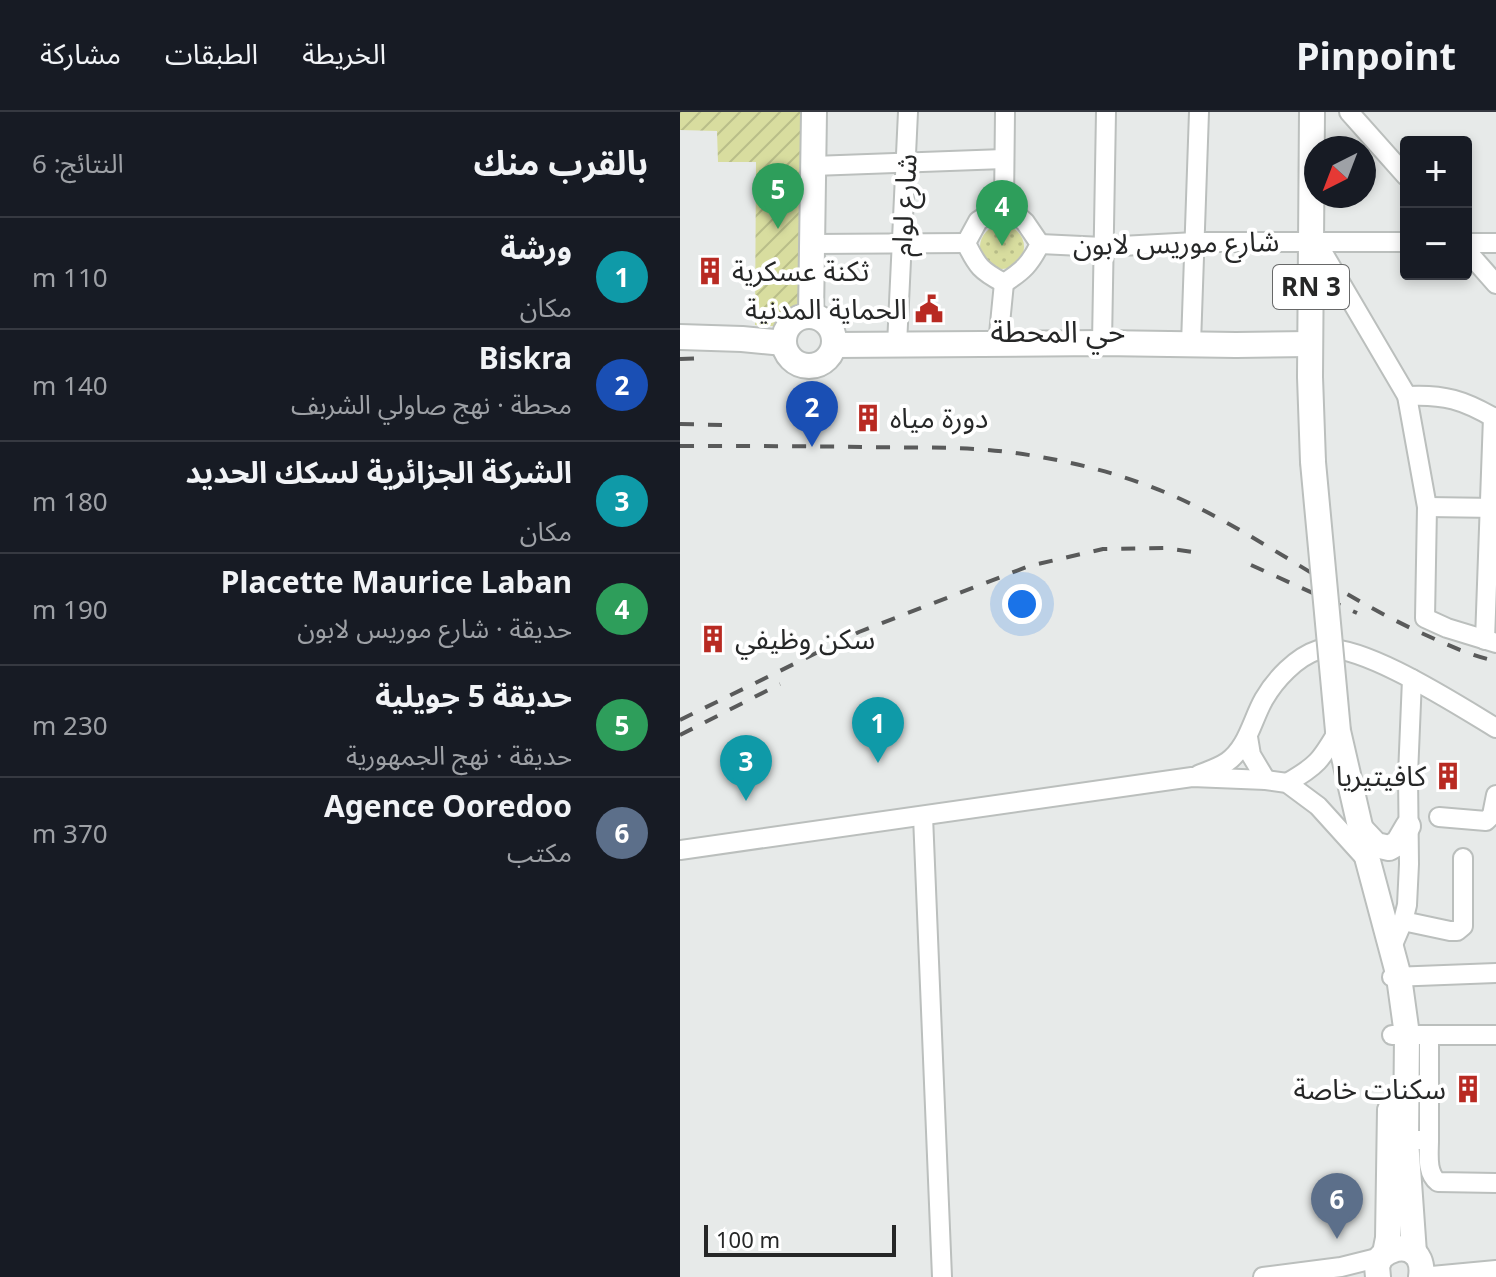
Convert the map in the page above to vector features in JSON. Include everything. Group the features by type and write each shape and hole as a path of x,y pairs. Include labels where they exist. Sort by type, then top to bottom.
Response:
{"main road":[{"path":"811,316 814,112"},
{"name":"RN 3","path":"1312,112 1314,241 1310,344 1313,462 1338,731 1410,1035 1418,1140 1419,1266"},
{"path":"811,316 826,322 835,336 835,345 821,364 804,367 790,358 784,343 785,335 794,320 811,316"},
{"path":"680,337 784,343"},
{"path":"835,345 1310,344"},
{"path":"1360,828 1376,845 1389,848 1398,843 1408,826"},
{"name":"RN 3","path":"1380,1266 1388,1238 1410,1035"},
{"path":"1380,1266 1396,1248 1402,1248 1419,1266"}],"street":[{"name":"شارع لوام","path":"897,345 908,112"},
{"path":"966,243 978,221 1004,204 1005,112"},
{"path":"1102,343 1106,112"},
{"path":"1191,344 1199,112"},
{"path":"1349,112 1400,169"},
{"path":"813,166 1004,159"},
{"name":"شارع موريس لابون","path":"1004,204 1025,222 1040,244"},
{"path":"1314,241 1407,396 1427,507 1425,618 1491,641 1494,418 1447,397 1407,396"},
{"name":"شارع موريس لابون","path":"1040,244 1103,247 1195,242 1400,242"},
{"path":"812,244 966,243"},
{"path":"966,243 975,263 1004,283 998,344"},
{"path":"1472,243 1496,243"},
{"name":"شارع موريس لابون","path":"1004,283 1029,264 1040,244"},
{"path":"1472,257 1496,284"},
{"path":"1427,507 1492,508"},
{"path":"1192,777 1228,762 1248,737 1256,714 1274,685 1300,660 1319,650 1341,648 1368,658 1412,679 1496,728"},
{"path":"1412,679 1407,905 1394,966 1496,973"},
{"path":"1287,783 1308,771 1322,758 1338,731"},
{"path":"1248,737 1251,755 1266,780"},
{"path":"680,850 1192,777 1287,783 1318,806 1368,861"},
{"path":"1439,817 1486,821 1492,815 1496,795"},
{"path":"923,816 942,1277"},
{"path":"1403,921 1450,931 1457,931 1463,926 1463,858"},
{"path":"1410,1035 1496,1035"},
{"path":"1418,1140 1430,1173 1438,1182 1496,1183"},
{"path":"1263,1277 1341,1267 1380,1266"},
{"path":"1419,1266 1496,1270"}],"green space":[{"path":"680,112 803,112 799,306 786,322 770,326 755,325 756,162 718,162 717,131 680,130"},
{"path":"1002,225 1018,231 1024,247 1018,263 1002,269 986,263 980,247 986,231"}],"railway":[{"path":"680,359 705,358"},
{"path":"680,424 724,425"},
{"path":"680,446 972,449 1031,455 1101,470 1189,503 1397,621 1436,640 1496,661"},
{"path":"680,720 859,632 1029,566 1103,549 1164,548 1201,553"},
{"path":"1251,565 1357,613"},
{"path":"680,735 780,684"}],"place":[{"name":"حديقة 5 جويلية","path":"778,229"},
{"name":"Placette Maurice Laban","path":"1002,246"},
{"name":"ثكنة عسكرية","path":"710,271"},
{"name":"الحماية المدنية","path":"929,309"},
{"name":"دورة مياه","path":"868,418"},
{"name":"Biskra","path":"812,447"},
{"name":"سكن وظيفي","path":"713,639"},
{"name":"ورشة","path":"878,763"},
{"name":"كافيتيريا","path":"1448,776"},
{"name":"الشركة الجزائرية لسكك الحديد","path":"746,801"},
{"name":"سكنات خاصة","path":"1468,1089"},
{"name":"Agence Ooredoo","path":"1337,1239"}],"district":[{"name":"حي المحطة","path":"1058,332"}]}
